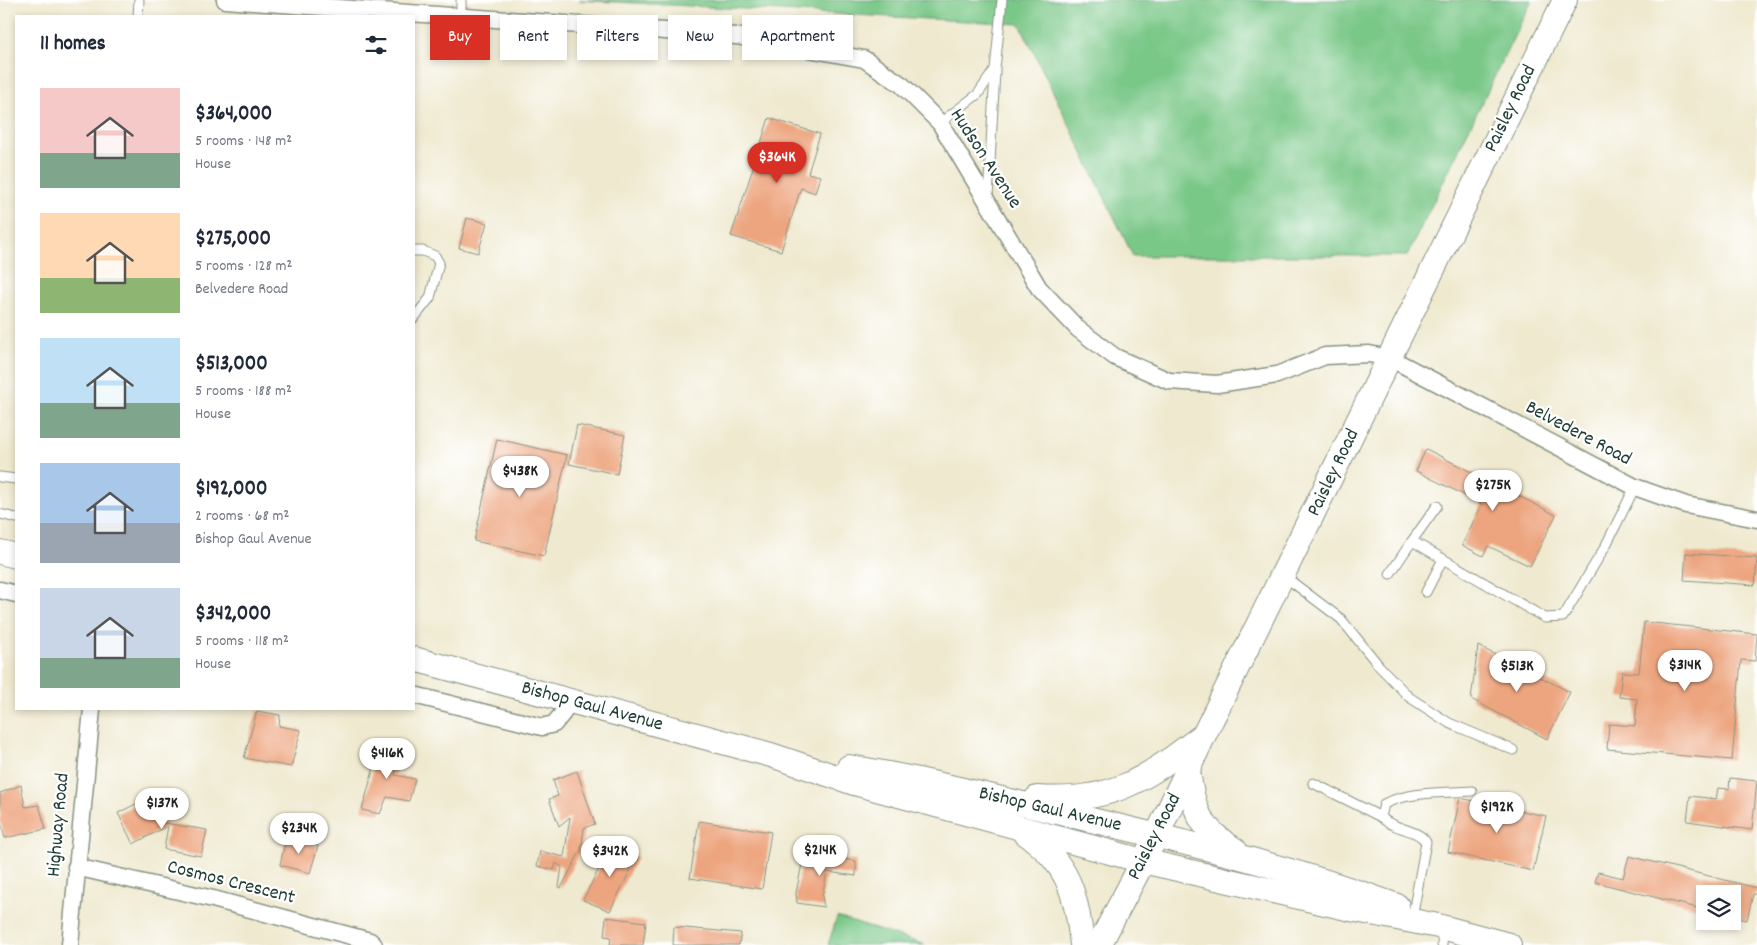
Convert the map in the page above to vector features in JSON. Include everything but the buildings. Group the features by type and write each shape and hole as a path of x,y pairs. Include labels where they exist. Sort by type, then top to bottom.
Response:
{"main road":[{"name":"Paisley Road","path":"1100,945 1157,835 1204,735 1284,576 1565,0"},
{"path":"0,552 15,556"},
{"name":"Bishop Gaul Avenue","path":"415,659 770,755 854,783 1013,824 1143,861 1351,909 1441,933 1510,945"},
{"path":"983,795 1053,799 1108,794 1157,770 1204,735"},
{"name":"Bishop Gaul Avenue","path":"770,755 904,776 1157,835 1249,859 1339,884 1413,913 1441,933"},
{"path":"1188,770 1192,800 1208,830 1249,859"},
{"path":"1013,824 1036,840 1068,877 1076,902 1082,945"}],"street":[{"name":"Hudson Avenue","path":"225,0 432,15"},
{"name":"Hudson Avenue","path":"490,19 736,36 864,59 902,85 940,123 1039,288 1078,328 1115,357 1169,381 1217,384 1242,380 1277,374 1325,356 1369,354 1390,358"},
{"name":"Belvedere Road","path":"1390,358 1635,488 1686,504 1757,519"},
{"path":"0,590 15,594"},
{"path":"415,695 542,727 554,724 563,713 567,701"},
{"name":"Highway Road","path":"70,945 92,710"},
{"name":"Cosmos Crescent","path":"76,867 264,912 370,941 374,945"}],"lane":[{"path":"138,15 139,0"},
{"path":"460,15 461,0"},
{"path":"988,201 995,69 1002,0"},
{"path":"940,123 978,94 995,69"},
{"path":"415,252 436,256 439,263 430,298 415,317"},
{"path":"0,477 15,478"},
{"path":"1412,541 1545,618 1563,617 1605,547 1635,488"},
{"path":"1390,574 1437,506"},
{"path":"0,514 15,518"},
{"path":"1426,592 1443,559"},
{"path":"1284,576 1341,619 1380,667 1409,697 1449,723 1513,750"},
{"path":"1313,783 1381,817 1388,824 1423,837 1426,842 1413,913"},
{"path":"1381,817 1384,804 1392,800 1431,793 1472,791"}],"green space":[{"path":"579,0 1532,0 1407,256 1133,256 1020,24"},
{"path":"837,917 926,945 828,945"}]}
